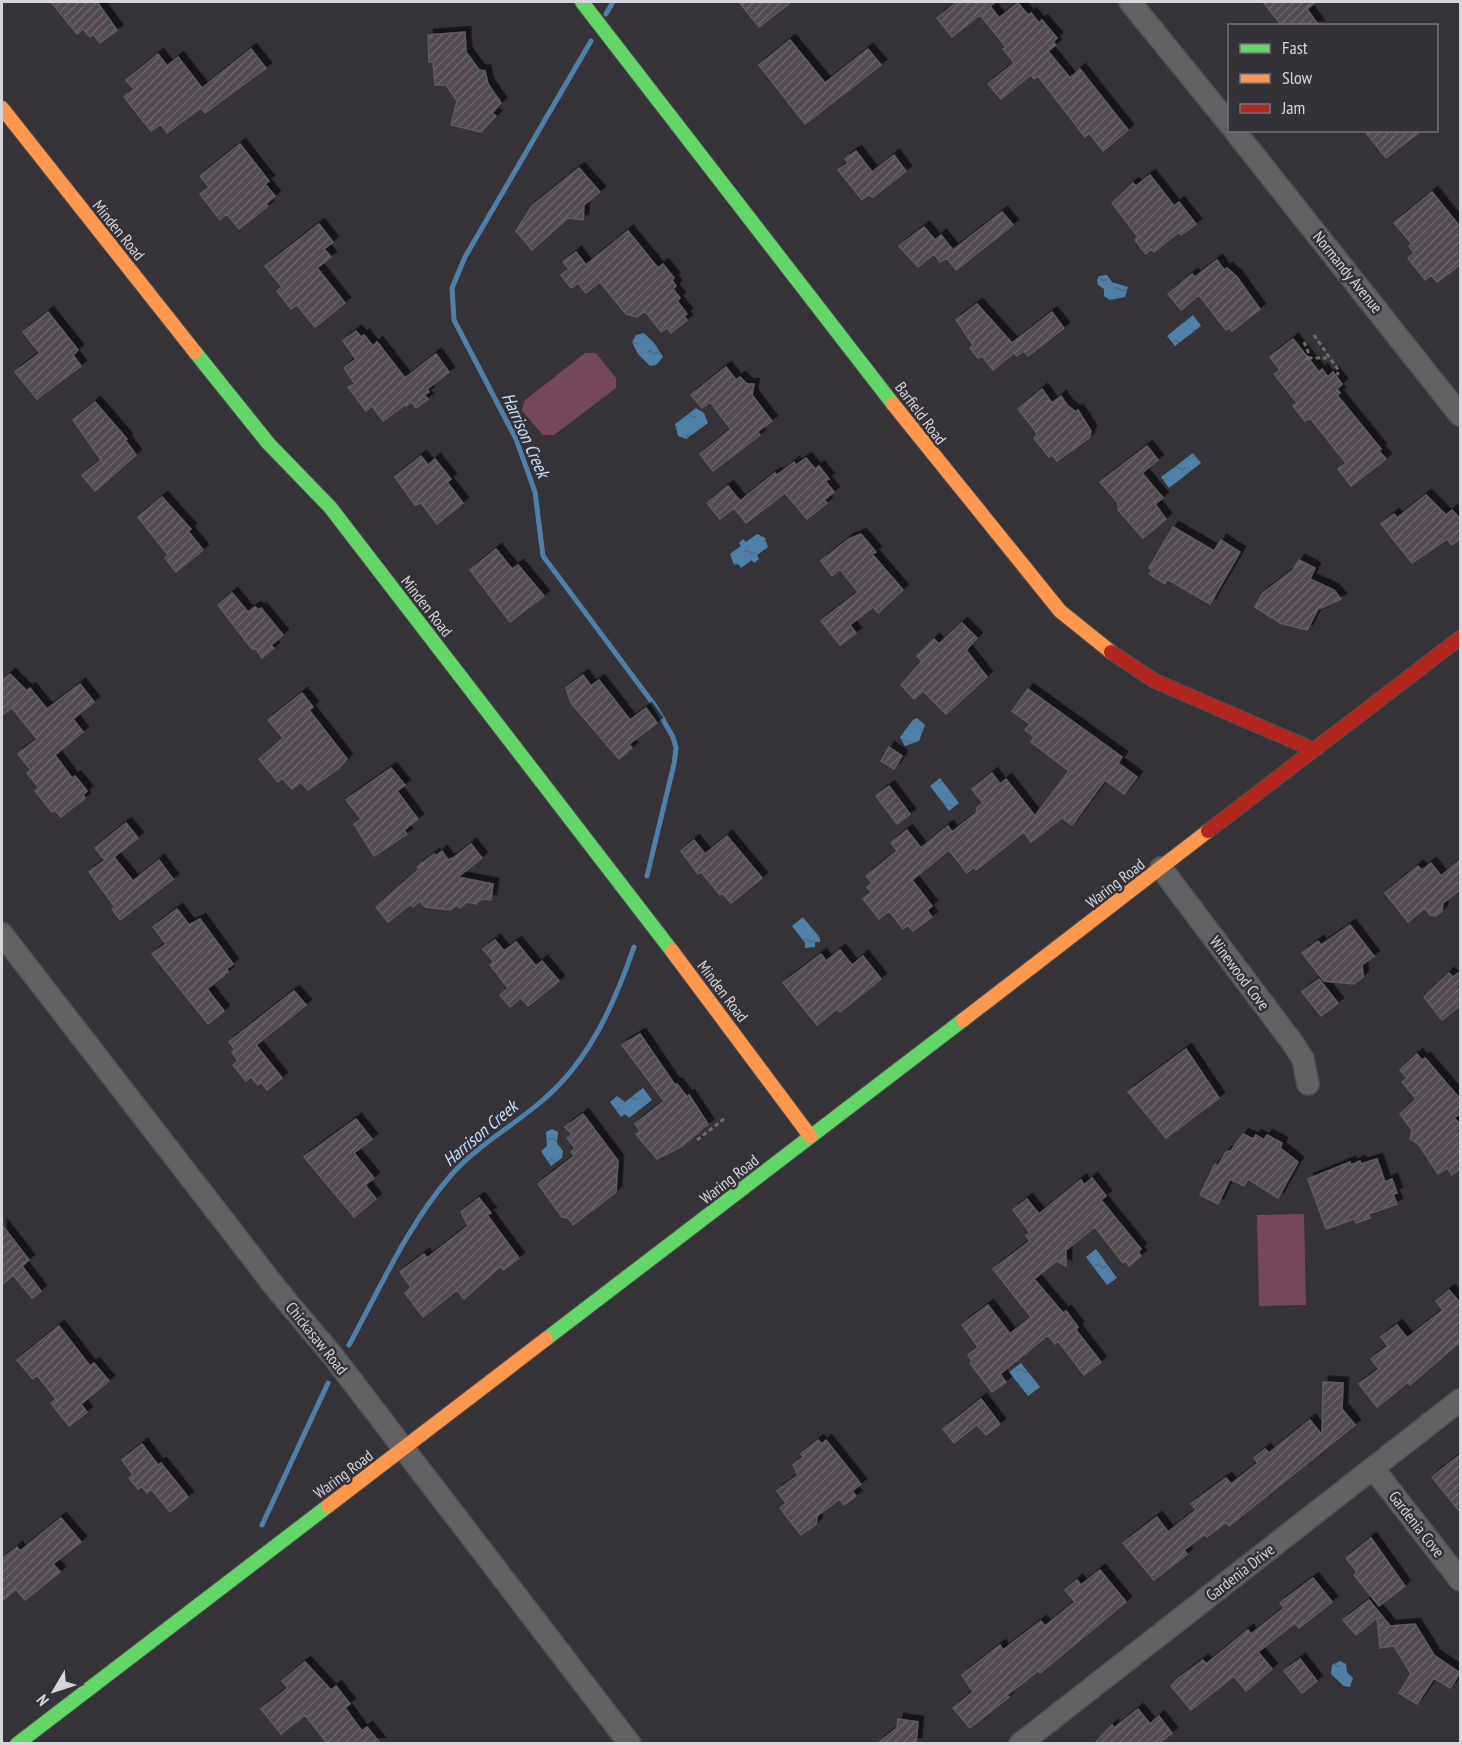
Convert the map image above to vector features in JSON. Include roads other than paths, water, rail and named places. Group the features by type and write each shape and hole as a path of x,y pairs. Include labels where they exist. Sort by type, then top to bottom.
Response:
{"street":[{"name":"Barfield Road","path":"582,2 942,468 1060,611 1102,646 1155,681 1312,749"},
{"path":"1130,2 1228,123"},
{"name":"Minden Road","path":"2,108 268,443 330,507 687,971 810,1136"},
{"name":"Normandy Avenue","path":"1236,132 1461,416"},
{"name":"Waring Road","path":"17,1743 1161,868 1312,749 1461,638"},
{"name":"Winewood Cove","path":"1161,868 1292,1042 1303,1059 1308,1084"},
{"name":"Chickasaw Road","path":"2,934 404,1448 630,1743"},
{"name":"Gardenia Drive","path":"1020,1743 1461,1400"},
{"name":"Gardenia Cove","path":"1374,1468 1461,1580"}],"water":[{"path":"1107,275 1112,282 1128,287 1125,297 1110,300 1104,296 1104,289 1098,285 1097,280 1099,276"},
{"path":"1193,315 1201,326 1175,346 1167,336"},
{"path":"644,333 663,357 656,365 650,366 638,354 632,342 636,335"},
{"path":"696,408 704,413 708,423 686,439 678,436 675,424"},
{"path":"1193,453 1201,463 1169,488 1161,477"},
{"path":"757,534 765,538 768,547 757,555 759,559 754,563 752,560 741,568 738,564 734,565 730,554 741,546 739,543 743,539 746,542"},
{"path":"917,718 925,725 919,741 905,746 900,737"},
{"path":"940,778 959,803 949,811 930,786"},
{"path":"803,917 820,938 820,942 815,942 815,947 805,948 805,943 792,926"},
{"path":"643,1088 652,1100 629,1118 625,1114 621,1117 610,1102 617,1096 625,1102"},
{"path":"552,1129 558,1132 557,1143 563,1151 562,1158 551,1166 541,1151 547,1146 546,1132"},
{"path":"1096,1249 1117,1278 1107,1285 1086,1257"},
{"path":"1021,1363 1040,1387 1028,1396 1009,1372"},
{"path":"1340,1661 1346,1664 1347,1672 1353,1678 1350,1687 1344,1686 1331,1674 1332,1665"}],"waterway":[{"name":"Harrison Creek","path":"606,14 613,2"},
{"name":"Harrison Creek","path":"591,41 465,257 452,288 454,320 516,439 535,492 543,556 655,706 673,737 676,748 674,764 647,876"},
{"name":"Harrison Creek","path":"349,1345 396,1256 436,1193 463,1163 544,1099 575,1067 609,1009 634,947"},
{"name":"Harrison Creek","path":"262,1525 328,1383"}]}
